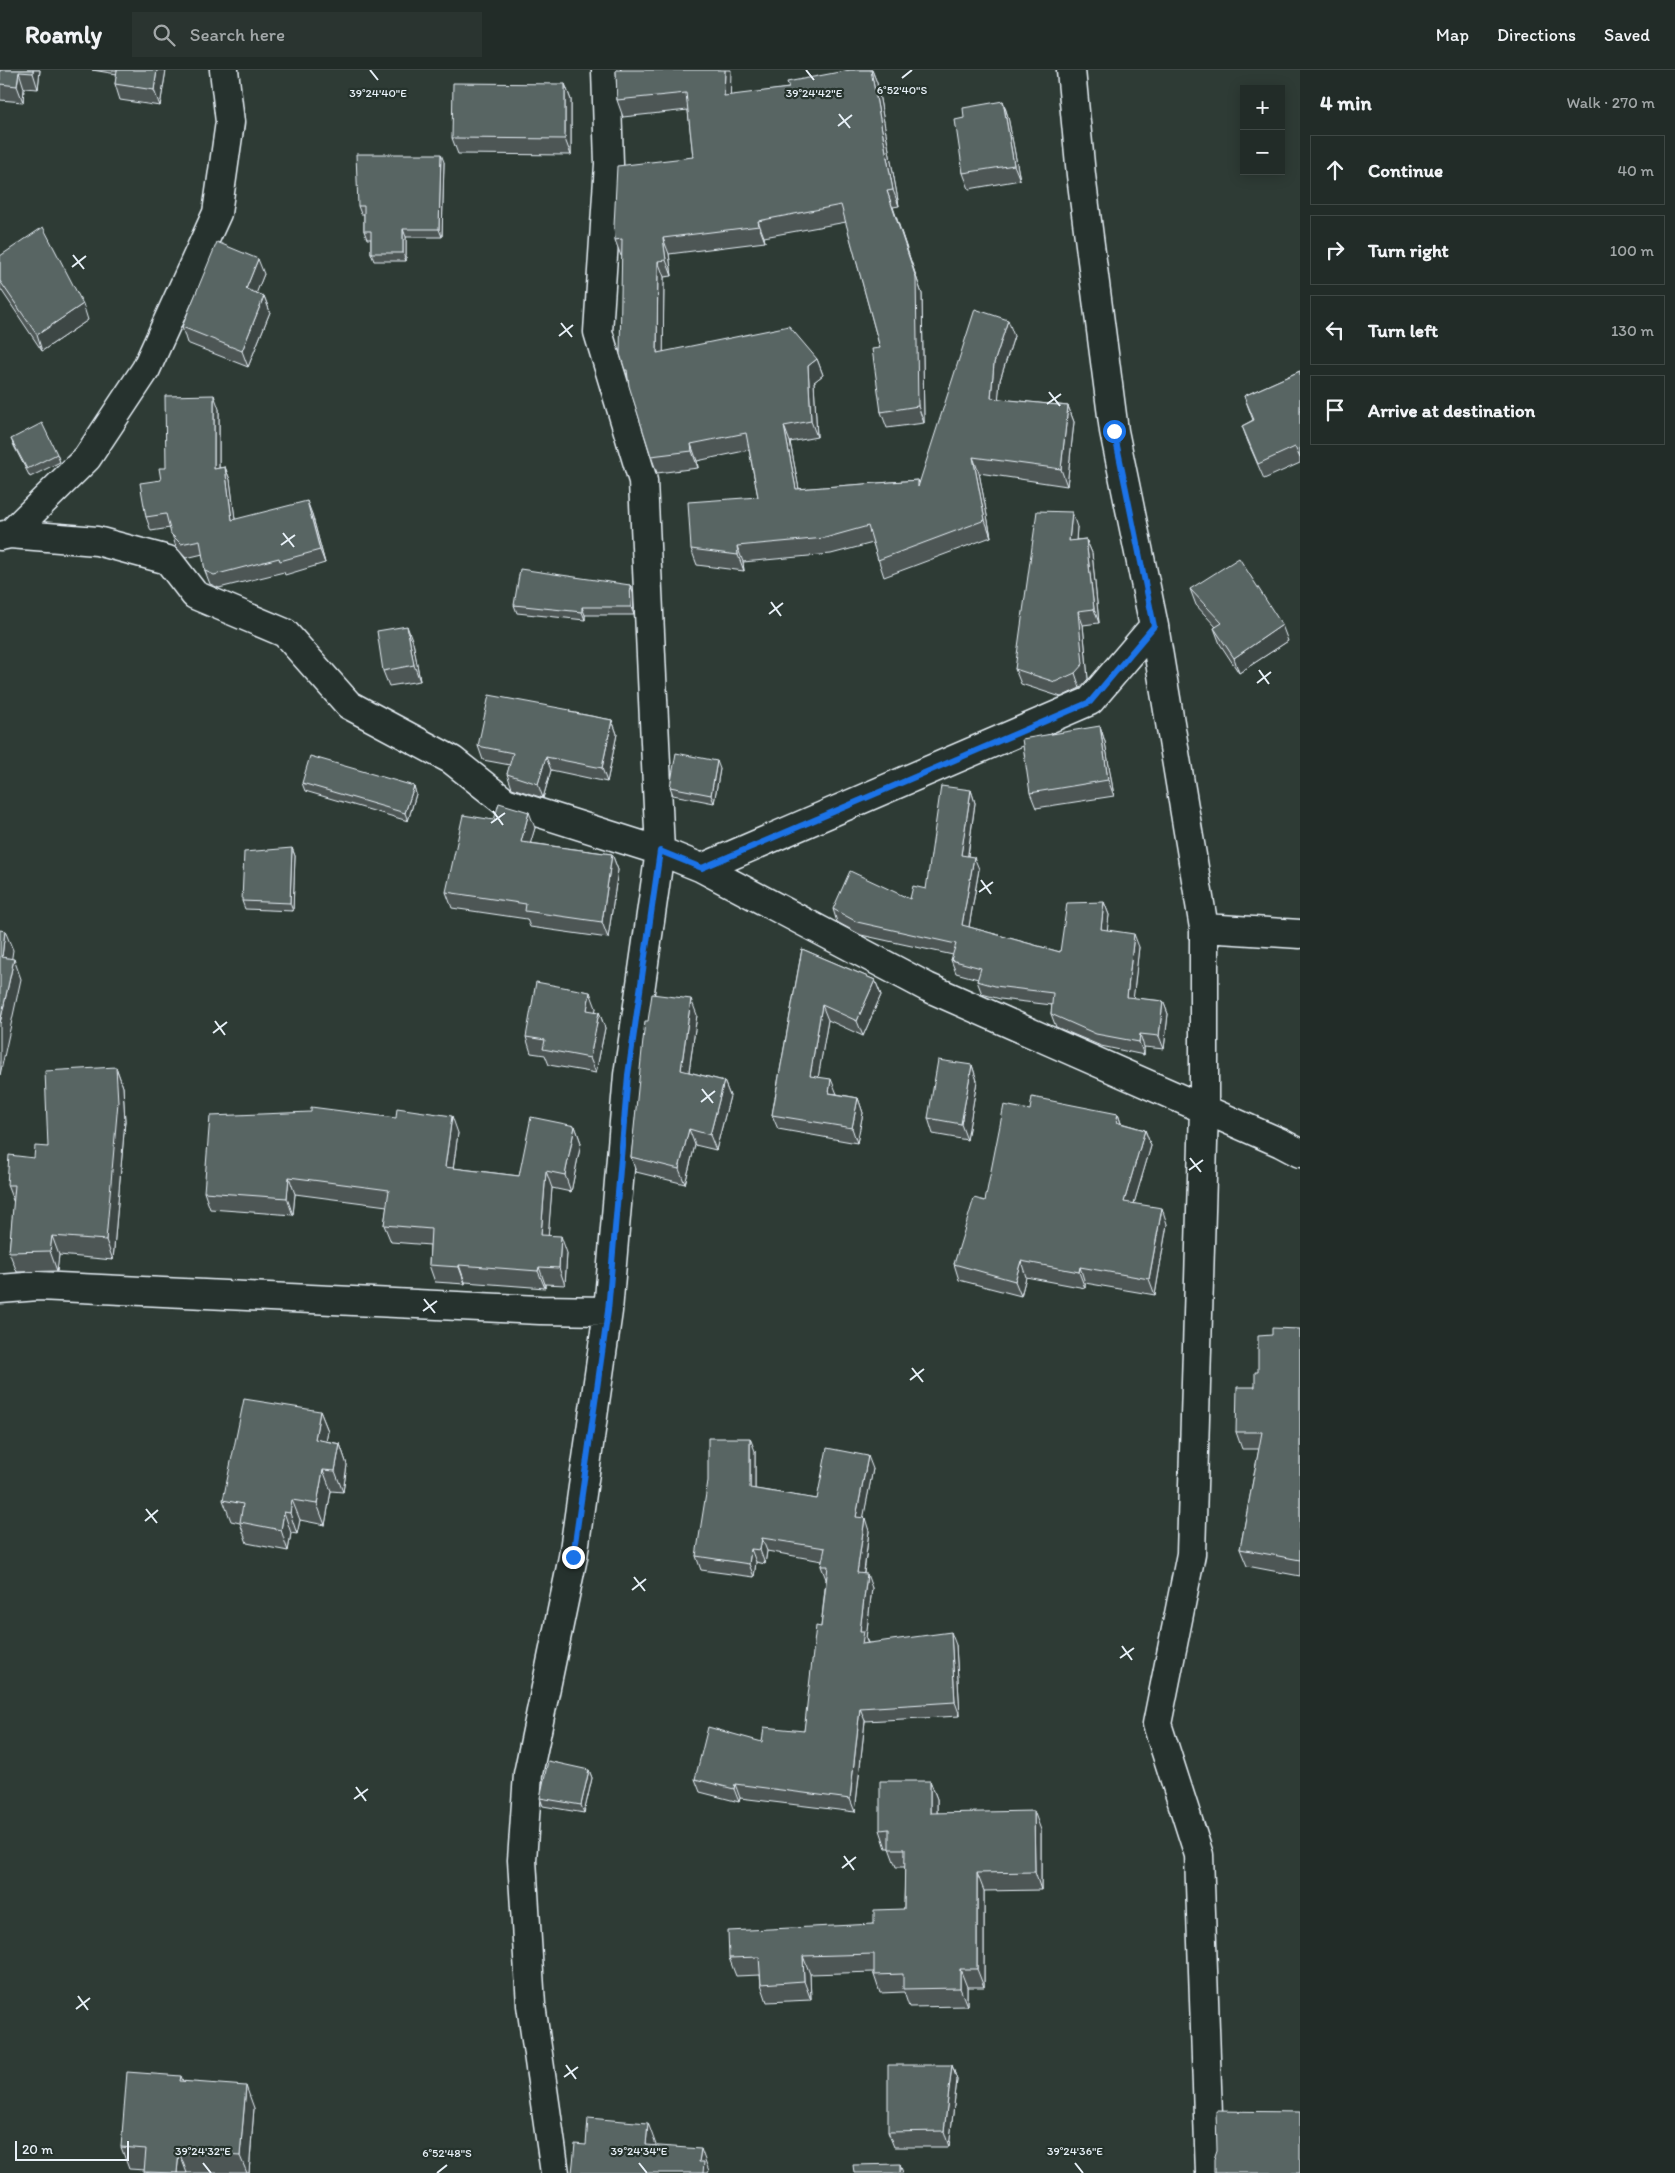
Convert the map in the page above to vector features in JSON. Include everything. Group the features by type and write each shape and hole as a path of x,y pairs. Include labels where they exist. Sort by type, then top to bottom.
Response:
{"street":[{"path":"5,535 87,458 146,369 217,213 230,122 224,70"},
{"path":"555,2173 531,2005 522,1860 528,1774 573,1557 608,1311 628,1075 660,851 644,480 598,332 609,164 606,70"},
{"path":"1071,70 1081,175 1114,431 1154,626 1204,928 1204,1109 1191,1554 1157,1724 1199,1855 1210,2173"},
{"path":"5,535 97,541 168,560 195,595 285,633 349,705 452,760 505,802 660,851 702,868 926,987 1300,1153"},
{"path":"702,868 1090,702 1154,626"},
{"path":"1204,928 1300,934"},
{"path":"0,1289 38,1286 540,1310 608,1311"}],"building":[{"path":"0,70 33,70 33,73 19,72 17,86 0,84"},
{"path":"117,70 157,70 154,90 115,84"},
{"path":"616,70 725,70 724,96 789,88 787,82 850,70 871,70 893,190 887,191 916,278 918,406 881,412 872,349 880,348 841,205 758,221 759,226 663,238 666,260 658,261 657,353 789,326 817,359 808,366 811,421 784,426 796,489 918,480 918,487 975,309 1008,320 994,363 991,398 1068,406 1061,469 973,457 985,520 878,560 868,526 825,538 737,546 738,555 691,549 688,502 758,497 746,433 691,444 692,451 651,456 629,386 627,370 625,370 620,354 622,239 615,240 614,226 617,166 693,157 686,93 617,100"},
{"path":"453,83 565,84 565,139 452,138"},
{"path":"1003,101 1014,165 963,173 955,120 964,118 963,108"},
{"path":"356,154 441,154 439,229 403,229 403,253 371,253 371,231 364,231 364,206 358,206"},
{"path":"43,227 83,304 37,335 0,281 0,256"},
{"path":"217,242 258,259 246,289 264,296 242,351 182,327"},
{"path":"1300,371 1300,458 1295,447 1258,464 1242,426 1254,420 1244,396"},
{"path":"214,395 214,469 225,467 232,520 307,501 320,550 280,561 279,558 214,575 205,571 200,540 181,544 171,534 166,514 146,517 140,483 161,480 159,468 166,468 165,396"},
{"path":"42,423 57,454 27,469 11,439"},
{"path":"1037,511 1072,512 1069,541 1086,539 1094,609 1078,611 1083,664 1075,673 1055,682 1015,669"},
{"path":"1239,558 1282,625 1234,658 1214,628 1222,623 1190,589"},
{"path":"520,569 630,585 631,607 582,607 582,612 514,605"},
{"path":"407,626 414,665 383,671 377,631"},
{"path":"489,695 612,720 602,768 546,757 538,784 507,774 513,753 478,746"},
{"path":"1100,726 1108,780 1030,793 1022,739"},
{"path":"676,753 717,761 711,795 670,787"},
{"path":"310,756 414,786 405,813 302,783"},
{"path":"941,786 971,790 961,855 974,857 962,925 1060,952 1067,903 1104,902 1101,929 1134,934 1127,997 1163,1001 1159,1036 1140,1034 1139,1042 1096,1034 1051,1014 1053,993 995,986 977,981 981,968 951,960 956,944 857,922 833,909 850,871 910,899 913,886 926,889"},
{"path":"499,803 529,812 521,842 612,854 602,922 525,911 526,904 446,892 463,815 494,820"},
{"path":"292,848 290,903 242,901 244,852"},
{"path":"0,930 5,931 2,957 14,959 0,1023"},
{"path":"802,949 875,980 857,1021 822,1005 810,1076 831,1079 829,1093 858,1098 852,1128 772,1115"},
{"path":"536,982 590,992 587,1010 599,1012 590,1058 543,1049 545,1040 526,1037"},
{"path":"652,994 691,999 681,1070 724,1081 710,1135 689,1129 679,1169 631,1157 645,1021 648,1021"},
{"path":"938,1060 972,1065 961,1124 928,1118"},
{"path":"116,1067 118,1102 106,1240 52,1236 50,1251 9,1252 15,1185 7,1185 9,1155 34,1158 35,1146 48,1147 45,1071"},
{"path":"1032,1097 1118,1114 1116,1122 1145,1130 1124,1202 1162,1208 1149,1279 1080,1267 1079,1272 1021,1261 1015,1281 954,1264 974,1198 985,1201 1004,1105 1030,1110"},
{"path":"311,1107 396,1118 397,1108 452,1116 445,1167 519,1176 531,1117 575,1126 565,1175 546,1171 541,1235 561,1236 559,1268 539,1267 538,1271 459,1265 459,1267 429,1265 431,1229 384,1225 389,1190 289,1177 287,1198 204,1192 210,1116 311,1112"},
{"path":"1272,1328 1300,1329 1300,1560 1240,1549 1262,1432 1236,1432 1237,1387 1255,1387 1255,1372 1258,1372 1258,1336 1272,1335"},
{"path":"244,1399 320,1411 315,1439 340,1444 335,1471 323,1470 317,1504 292,1500 290,1513 284,1512 281,1530 240,1522 243,1504 223,1500"},
{"path":"708,1438 750,1438 750,1488 817,1499 827,1448 868,1456 856,1517 865,1518 857,1573 867,1574 860,1631 864,1631 862,1644 951,1632 955,1702 860,1708 850,1799 735,1784 734,1789 695,1779 708,1727 762,1742 764,1727 804,1731 816,1626 821,1627 828,1566 821,1566 825,1548 762,1538 760,1550 751,1549 749,1564 696,1556 708,1481"},
{"path":"548,1761 589,1770 581,1805 540,1798"},
{"path":"880,1781 930,1781 930,1813 1034,1811 1035,1872 977,1873 977,1969 960,1969 960,1988 903,1989 903,1974 874,1975 874,1954 803,1956 804,1981 761,1984 759,1957 729,1958 728,1931 874,1924 874,1910 904,1909 905,1849 889,1849 889,1829 880,1830"},
{"path":"888,2065 952,2065 944,2131 888,2132"},
{"path":"127,2072 181,2076 180,2081 246,2086 240,2156 179,2152 177,2173 144,2172 146,2149 121,2147"},
{"path":"1216,2111 1300,2112 1300,2173 1214,2173 1214,2159 1217,2150"},
{"path":"588,2118 648,2123 646,2145 701,2149 699,2162 704,2162 703,2173 572,2173 575,2144 586,2145"},
{"path":"900,2164 900,2173 854,2173 853,2165"}],"route":[{"path":"573,1557 608,1311 628,1075 660,851 702,868 1090,702 1154,626 1114,431"}]}
